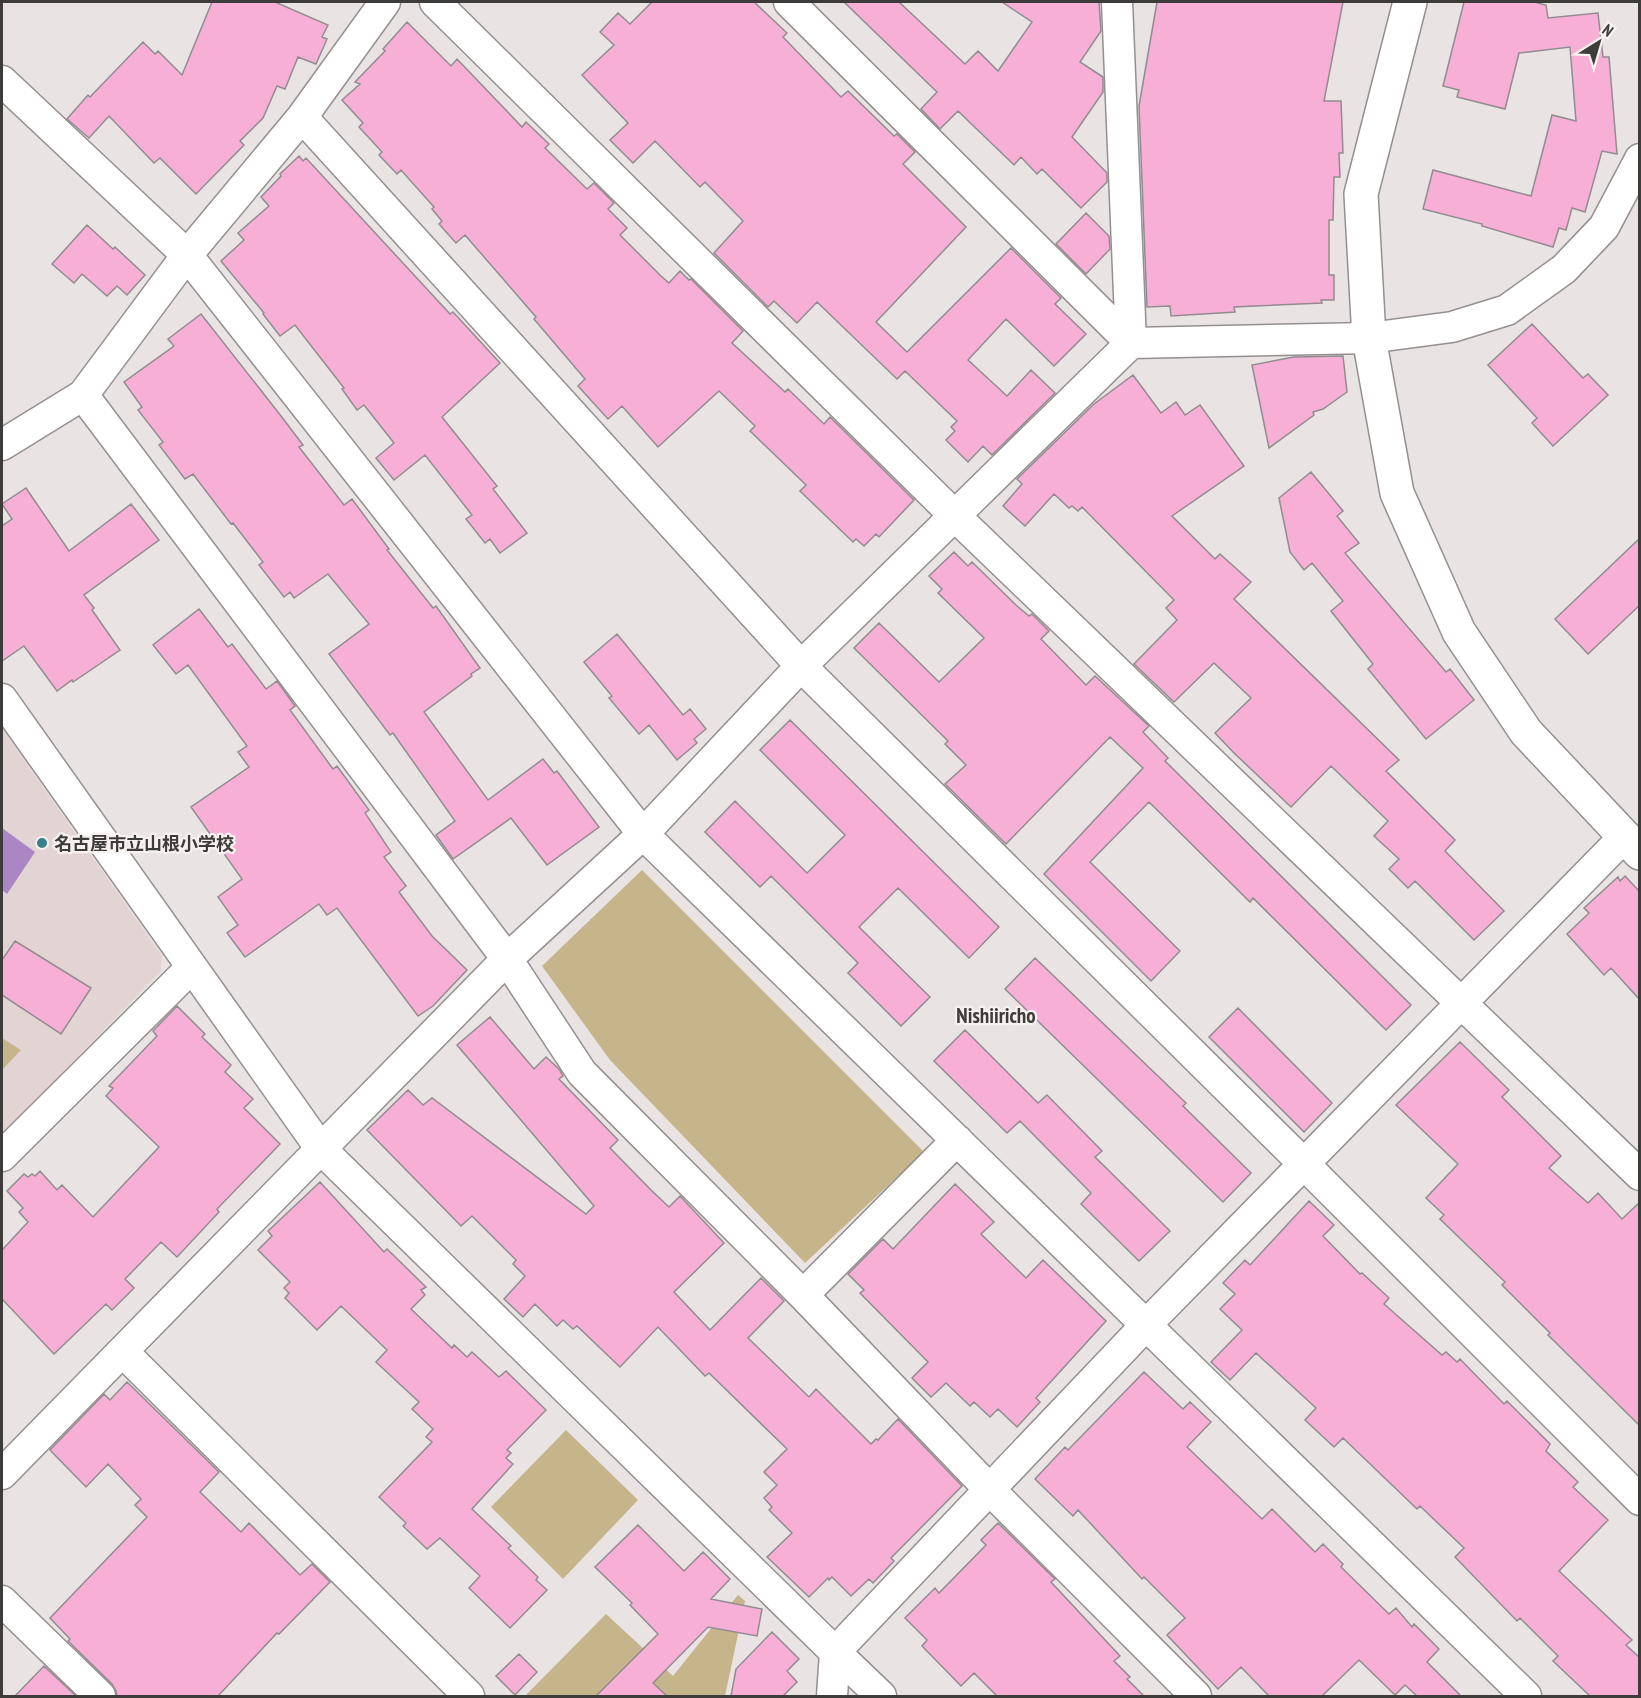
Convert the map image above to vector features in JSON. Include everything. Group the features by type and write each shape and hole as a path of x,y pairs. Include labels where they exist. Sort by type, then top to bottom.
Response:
{"street":[{"path":"2,445 83,395 187,255 302,117 385,2"},
{"path":"435,2 955,516 1640,1175"},
{"path":"789,2 1131,343"},
{"path":"1117,2 1131,343"},
{"path":"832,1696 836,1652 1146,1325 1460,1003 1632,845 1527,732 1459,632 1397,493 1369,338 1362,194 1410,2"},
{"path":"2,81 187,255 643,834 1526,1696"},
{"path":"302,117 801,666 1640,1500"},
{"path":"2,1474 507,959 643,834 801,666 1131,343 1369,338 1452,327 1507,310 1564,269 1604,227 1640,159"},
{"path":"83,395 507,959 582,1073 803,1295 990,1490 1196,1696"},
{"path":"2,699 321,1149 881,1696"},
{"path":"2,1156 191,968"},
{"path":"803,1295 957,1140"},
{"path":"123,1352 469,1696"},
{"path":"2,1601 100,1696"}],"shaded area":[{"name":"名古屋市立山根小学校","path":"2,729 162,956 161,971 2,1134"},
{"path":"2,828 35,852 7,894 2,890"},
{"path":"642,870 924,1152 805,1263 610,1060 542,966"},
{"path":"2,1038 21,1050 2,1070"},
{"path":"566,1430 638,1500 563,1579 491,1507"},
{"path":"738,1595 745,1601 725,1696 525,1696 606,1614 673,1676"}],"building":[{"path":"212,2 275,2 328,25 322,37 327,39 316,64 298,57 285,89 277,86 263,118 240,141 244,145 196,194 160,158 154,163 109,116 89,138 67,119 88,95 90,97 143,42 155,54 158,51 182,75"},
{"path":"652,2 754,2 787,33 783,37 841,97 848,91 894,136 897,134 915,152 903,164 966,227 876,322 907,352 1011,248 1061,298 1055,304 1086,334 1054,366 1006,319 968,360 1007,396 1031,370 1055,393 992,455 983,446 968,462 946,440 955,431 951,427 957,421 905,371 897,379 817,302 797,323 774,301 768,307 714,253 743,221 705,182 700,187 655,141 633,163 610,140 628,123 582,75 614,45 600,32 618,13 630,24"},
{"path":"844,2 899,2 965,64 978,51 998,71 1032,22 1002,2 1099,2 1101,31 1080,62 1103,77 1103,92 1072,137 1107,173 1107,182 1081,208 1042,169 1037,174 1021,157 1014,165 958,111 940,129 921,109 937,92"},
{"path":"1157,2 1343,2 1324,101 1341,101 1343,153 1339,153 1340,177 1334,177 1333,220 1329,220 1329,275 1334,275 1334,300 1321,300 1322,303 1234,307 1235,312 1171,316 1170,306 1147,307 1139,106"},
{"path":"1464,2 1534,2 1546,5 1548,18 1598,13 1603,57 1609,57 1617,154 1602,151 1585,212 1572,208 1566,230 1559,228 1553,247 1482,226 1482,224 1423,209 1433,170 1531,196 1552,115 1576,121 1570,47 1519,53 1505,109 1457,97 1459,90 1443,86"},
{"path":"407,22 451,66 457,59 522,127 526,122 549,144 545,148 587,189 594,183 614,203 608,209 627,228 620,235 661,276 669,283 680,271 689,280 691,279 743,331 732,343 785,392 788,389 824,424 830,417 914,500 879,537 876,534 864,546 856,539 853,542 800,491 806,485 750,431 755,426 719,391 658,447 622,406 608,419 578,386 585,379 534,319 536,317 465,235 456,243 439,224 442,221 432,209 434,207 401,170 397,174 379,155 382,152 359,127 363,123 342,100 360,84 355,82 385,51 383,49"},
{"path":"299,156 303,161 306,158 450,314 453,312 500,363 442,417 497,486 493,489 527,533 500,553 490,539 485,543 466,519 472,515 425,455 394,480 376,458 394,443 364,405 357,410 342,389 344,388 295,325 280,336 221,261 244,240 238,233 269,206 261,197"},
{"path":"1086,213 1109,236 1110,249 1086,274 1056,244"},
{"path":"87,225 145,275 127,295 117,286 107,296 82,274 74,283 52,264"},
{"path":"201,314 303,445 299,447 344,505 352,499 389,549 387,550 433,608 436,606 480,668 424,712 488,800 543,759 554,773 557,771 599,827 547,865 511,818 453,859 436,835 455,821 393,733 390,735 329,654 369,624 328,574 294,598 290,592 284,597 259,565 263,562 193,474 185,479 159,445 163,442 138,410 142,407 124,382 174,346 168,339"},
{"path":"1532,324 1583,378 1588,374 1608,395 1553,446 1532,423 1537,418 1488,365"},
{"path":"1343,356 1347,392 1323,409 1313,412 1314,415 1269,448 1252,365 1294,357"},
{"path":"1133,375 1161,413 1176,402 1185,415 1200,405 1244,466 1172,516 1215,559 1220,554 1251,582 1234,599 1399,760 1386,771 1455,840 1445,851 1504,911 1474,940 1415,881 1408,888 1389,869 1399,859 1374,836 1388,821 1331,766 1291,807 1215,733 1251,698 1214,663 1174,702 1134,664 1177,620 1166,608 1174,600 1082,507 1078,511 1072,506 1069,508 1054,494 1025,526 1003,506 1022,484 1017,479 1094,404"},
{"path":"1311,472 1343,511 1337,516 1359,543 1345,553 1446,672 1450,669 1474,700 1426,739 1368,669 1373,664 1331,611 1343,601 1312,563 1304,570 1290,552 1279,498"},
{"path":"26,488 69,551 131,504 159,540 84,595 120,650 57,691 24,646 2,661 2,526 12,519 2,504"},
{"path":"1640,538 1640,605 1588,654 1555,619"},
{"path":"954,552 968,566 972,562 1017,606 1029,616 1032,614 1049,631 1041,639 1086,685 1095,676 1149,726 1143,732 1168,758 1165,761 1411,1005 1386,1030 1253,898 1250,902 1149,802 1090,862 1180,951 1151,981 1044,874 1143,768 1110,737 1006,844 945,784 966,765 945,744 948,741 854,648 879,623 939,682 984,638 938,593 942,589 929,576"},
{"path":"199,609 228,647 232,644 266,689 277,681 295,706 290,710 333,769 337,766 369,810 365,813 391,852 384,857 406,886 399,892 432,936 467,970 433,1006 418,1016 337,908 327,915 319,904 245,957 227,933 238,925 218,897 242,879 191,807 249,767 238,752 247,746 188,665 176,674 153,645"},
{"path":"617,634 683,715 690,709 706,729 694,739 697,743 677,760 649,725 639,734 609,698 612,696 584,662"},
{"path":"790,720 999,927 969,958 898,888 859,927 930,997 901,1026 848,973 858,963 771,876 760,887 705,832 735,801 807,873 845,835 760,750"},
{"path":"1625,876 1640,892 1640,1000 1611,968 1604,975 1567,934 1589,913 1584,908 1618,877 1620,881"},
{"path":"15,941 91,988 61,1034 2,995 2,960"},
{"path":"1035,958 1186,1103 1183,1106 1251,1173 1223,1202 1005,989"},
{"path":"177,1006 205,1034 202,1037 231,1065 225,1072 253,1099 244,1108 280,1144 217,1209 219,1212 177,1257 161,1242 125,1279 134,1288 112,1310 106,1304 54,1354 2,1299 2,1250 28,1222 19,1212 23,1208 7,1191 24,1174 28,1177 32,1174 35,1176 40,1171 57,1190 62,1185 93,1217 159,1147 106,1096 113,1088 109,1086 157,1036 153,1031"},
{"path":"1238,1008 1332,1103 1304,1132 1209,1037"},
{"path":"490,1017 534,1069 546,1057 559,1069 563,1076 559,1079 618,1140 610,1148 651,1190 669,1207 680,1196 724,1243 674,1292 710,1330 761,1278 784,1301 748,1338 809,1397 816,1389 871,1444 876,1439 878,1440 898,1419 962,1486 891,1558 894,1561 873,1583 869,1579 851,1596 832,1577 829,1580 828,1578 809,1597 767,1557 792,1533 769,1510 772,1507 764,1498 777,1485 764,1472 787,1449 709,1373 705,1376 658,1327 620,1367 577,1326 573,1329 563,1320 557,1326 535,1304 523,1317 504,1299 525,1276 513,1264 516,1260 472,1216 461,1226 367,1130 408,1090 423,1105 432,1098 586,1214 594,1206 457,1045"},
{"path":"965,1030 1038,1103 1047,1095 1102,1151 1095,1157 1170,1231 1139,1261 1081,1204 1091,1193 1020,1121 1007,1133 934,1061"},
{"path":"1460,1042 1509,1090 1502,1097 1561,1156 1549,1168 1588,1203 1598,1193 1622,1219 1640,1202 1640,1426 1548,1335 1550,1333 1502,1285 1505,1282 1440,1219 1444,1215 1426,1198 1458,1164 1396,1105"},
{"path":"320,1182 384,1252 387,1249 426,1287 421,1290 425,1295 411,1309 452,1348 454,1345 467,1357 472,1352 499,1377 506,1371 546,1410 507,1450 511,1453 506,1458 513,1464 472,1509 511,1546 508,1548 538,1577 536,1580 547,1590 510,1628 469,1588 480,1576 440,1538 427,1549 403,1526 406,1523 379,1497 432,1442 426,1437 433,1429 412,1409 419,1402 376,1362 387,1350 341,1306 317,1330 285,1298 289,1293 284,1288 290,1282 258,1250 272,1236 268,1231"},
{"path":"955,1184 994,1222 981,1234 1026,1278 1043,1260 1106,1321 1036,1398 1040,1402 1017,1427 998,1409 990,1417 974,1402 970,1406 946,1383 931,1397 912,1378 928,1362 860,1293 864,1290 848,1274 883,1239 893,1249"},
{"path":"1309,1201 1334,1225 1323,1236 1360,1274 1362,1273 1389,1298 1384,1304 1442,1355 1446,1352 1457,1362 1460,1359 1504,1404 1507,1401 1550,1444 1546,1451 1578,1482 1573,1487 1608,1520 1559,1571 1632,1640 1626,1645 1640,1658 1640,1696 1590,1696 1553,1661 1558,1656 1520,1618 1517,1621 1455,1557 1464,1548 1420,1506 1417,1509 1343,1438 1334,1447 1305,1420 1316,1408 1256,1353 1230,1380 1211,1362 1242,1330 1220,1309 1235,1294 1223,1283 1245,1260 1250,1265"},
{"path":"1144,1372 1183,1409 1190,1402 1211,1422 1187,1447 1262,1519 1272,1509 1315,1552 1323,1544 1343,1564 1341,1567 1389,1614 1396,1608 1412,1627 1414,1624 1439,1649 1427,1662 1461,1696 1417,1696 1405,1685 1395,1695 1359,1660 1322,1696 1269,1696 1241,1667 1218,1689 1167,1635 1185,1618 1144,1577 1142,1579 1078,1510 1073,1516 1035,1479 1065,1447 1068,1450"},
{"path":"127,1382 219,1472 200,1492 241,1532 249,1523 300,1575 312,1564 330,1582 279,1634 277,1633 218,1696 117,1696 112,1684 68,1641 70,1639 50,1618 147,1517 135,1505 141,1499 108,1464 86,1487 50,1450 104,1394 110,1400"},
{"path":"998,1523 1055,1579 1051,1582 1120,1656 1114,1661 1130,1677 1127,1679 1144,1696 997,1696 974,1673 961,1686 922,1646 927,1640 905,1618 935,1588 939,1593 986,1545 981,1540"},
{"path":"638,1525 684,1571 703,1552 730,1579 711,1599 762,1609 757,1636 708,1627 653,1683 667,1696 596,1696 658,1634 630,1605 632,1603 595,1567"},
{"path":"772,1632 799,1659 787,1671 797,1682 783,1696 731,1696 736,1669"},
{"path":"519,1654 537,1672 515,1695 496,1676"},
{"path":"44,1666 76,1696 15,1696"}],"place":[{"name":"名古屋市立山根小学校","path":"42,843"}],"district":[{"name":"Nishiiricho","path":"996,1015"}]}
